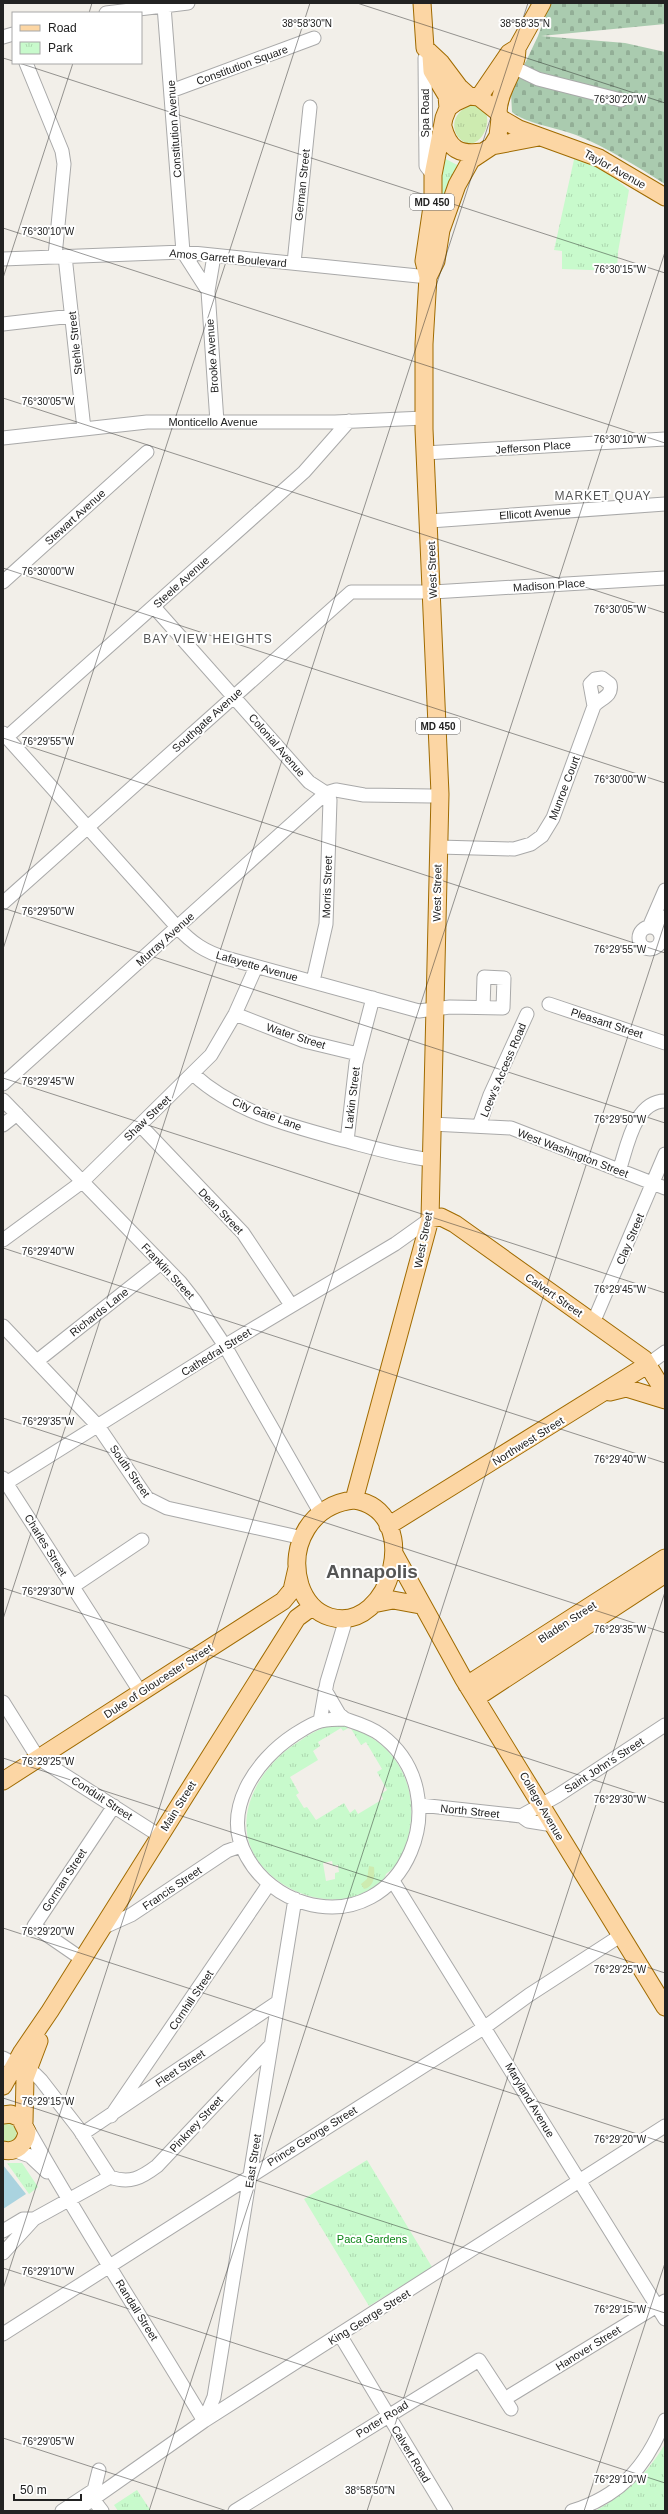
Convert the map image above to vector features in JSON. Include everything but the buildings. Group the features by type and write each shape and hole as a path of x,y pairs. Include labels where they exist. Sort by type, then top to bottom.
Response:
{"main road":[{"name":"Spa Road","path":"422,3 432,71 447,96 448,108"},
{"name":"MD 450","path":"487,149 498,136 498,99 518,59 518,48 542,3"},
{"name":"MD 450","path":"443,127 448,108 456,102 474,96 509,53 518,48"},
{"path":"428,52 441,63 459,88 474,96 499,115"},
{"name":"Taylor Avenue","path":"499,115 519,129 599,158 665,197"},
{"path":"443,127 446,138 457,150 468,154 541,137"},
{"name":"West Street","path":"354,1500 430,1219 440,794 430,521 425,453 424,344 428,277 424,261 433,200 433,175 443,127"},
{"name":"West Street","path":"428,277 436,261 441,230 457,185 471,160 487,149"},
{"name":"Calvert Street","path":"430,1219 441,1216 455,1224 644,1359 665,1393"},
{"name":"Northwest Street","path":"388,1526 647,1365"},
{"path":"597,1397 618,1388 626,1388 665,1400"},
{"path":"354,1500 373,1508 388,1526 394,1541 395,1556 387,1582 373,1604 357,1616 346,1619 326,1616 312,1607 301,1585 297,1568 302,1538 320,1512 336,1503 354,1500"},
{"name":"College Avenue","path":"395,1556 420,1605 471,1692 665,2007"},
{"name":"Bladen Street","path":"471,1692 665,1558"},
{"name":"Duke of Gloucester Street","path":"3,1781 282,1601 292,1590 297,1568"},
{"name":"Bladen Street","path":"471,1692 665,1574"},
{"path":"373,1604 394,1600 420,1605"},
{"name":"Main Street","path":"7,2151 23,2144 27,2132 10,2070 50,2011 297,1618 312,1607"},
{"path":"3,2115 16,2115 25,2124"}],"street":[{"path":"114,12 188,3"},
{"name":"Constitution Avenue","path":"164,6 183,252"},
{"name":"Constitution Square","path":"171,91 314,38"},
{"name":"Spa Road","path":"428,52 426,166 433,175"},
{"name":"Stehle Street","path":"26,64 62,151 64,164 60,256 72,316 84,429"},
{"path":"513,67 538,79 621,100"},
{"name":"German Street","path":"294,264 310,107"},
{"name":"Amos Garrett Boulevard","path":"3,259 183,252 428,277"},
{"name":"Brooke Avenue","path":"183,252 208,291"},
{"name":"Brooke Avenue","path":"214,256 208,291 217,422"},
{"path":"3,324 72,316"},
{"name":"Monticello Avenue","path":"3,438 147,422 349,422 424,418"},
{"name":"Steele Avenue","path":"5,735 154,606 304,472 349,422"},
{"name":"Jefferson Place","path":"425,453 665,439"},
{"name":"Stewart Avenue","path":"3,582 147,452"},
{"name":"Ellicott Avenue","path":"430,521 665,504"},
{"name":"Madison Place","path":"433,592 665,578"},
{"name":"Southgate Avenue","path":"3,903 351,592 433,592"},
{"name":"Colonial Avenue","path":"154,606 309,782 326,793"},
{"name":"Munroe Court","path":"439,847 514,849 531,844 542,836 553,818 594,706"},
{"name":"Lafayette Avenue","path":"5,735 192,943 203,950 256,967 313,981 419,1011 435,1009 483,1008"},
{"path":"326,793 336,790 364,795 431,796 440,794"},
{"name":"Murray Avenue","path":"3,1084 326,793"},
{"name":"Morris Street","path":"313,981 326,924 330,802 326,793"},
{"path":"664,894 654,929 665,917"},
{"name":"Shaw Street","path":"3,1240 82,1182 193,1074 219,1044 256,967"},
{"name":"Larkin Street","path":"347,1141 358,1054 373,998"},
{"name":"Pleasant Street","path":"548,1004 665,1043"},
{"name":"Water Street","path":"234,1014 304,1041 358,1054"},
{"name":"Loew's Access Road","path":"479,1126 490,1095 527,1014"},
{"name":"City Gate Lane","path":"193,1074 217,1094 285,1124 397,1155 431,1160"},
{"name":"Franklin Street","path":"3,1100 161,1263 195,1301 225,1346 320,1512"},
{"path":"619,1171 639,1114 651,1105 665,1101"},
{"path":"3,1125 17,1114"},
{"name":"West Washington Street","path":"432,1124 511,1128 659,1186"},
{"name":"Dean Street","path":"140,1125 243,1233 292,1305"},
{"name":"Clay Street","path":"593,1323 659,1186 665,1154"},
{"name":"Cathedral Street","path":"4,1482 98,1426 292,1305 395,1244 430,1219"},
{"name":"Richards Lane","path":"36,1361 161,1263"},
{"name":"South Street","path":"3,1326 98,1426 140,1490 155,1504 302,1538"},
{"name":"Northwest Street","path":"647,1365 665,1352"},
{"name":"Charles Street","path":"4,1482 141,1693"},
{"path":"72,1587 142,1540"},
{"path":"320,1721 325,1690 346,1619"},
{"path":"325,1690 339,1714 345,1719 381,1734 399,1752 410,1770 420,1805 417,1833 411,1851 393,1881 368,1899 350,1905 325,1908 295,1899 269,1884 247,1858 241,1846 239,1808 246,1787 255,1771 270,1753 285,1741 320,1721 345,1719"},
{"name":"Conduit Street","path":"3,1702 38,1758 160,1836"},
{"name":"Saint John's Street","path":"542,1805 665,1725"},
{"name":"North Street","path":"420,1805 521,1816 528,1821 553,1825"},
{"path":"521,1816 542,1805"},
{"name":"Gorman Street","path":"82,1959 34,1926 114,1806"},
{"name":"Francis Street","path":"102,1928 131,1916 227,1851 241,1846"},
{"name":"Maryland Avenue","path":"393,1881 485,2027 578,2180 661,2304 665,2319"},
{"name":"Cornhill Street","path":"111,2116 269,1884"},
{"name":"East Street","path":"204,2421 214,2397 236,2270 295,1899"},
{"name":"Prince George Street","path":"3,2334 485,2027 529,1995 620,1936"},
{"name":"Fleet Street","path":"82,2134 111,2116 278,2002"},
{"name":"Pinkney Street","path":"110,2177 130,2181 143,2176 157,2166 271,2045"},
{"path":"3,2253 34,2219 50,2208 68,2201 110,2177 82,2134 41,2080 10,2070"},
{"path":"25,2124 53,2177"},
{"name":"King George Street","path":"76,2511 92,2497 204,2421 340,2335 578,2180 665,2126"},
{"path":"7,2151 30,2156 53,2177"},
{"name":"Randall Street","path":"53,2177 110,2265 204,2421"},
{"path":"3,2231 23,2219 34,2219"},
{"name":"Hanover Street","path":"511,2396 661,2304"},
{"name":"Calvert Road","path":"340,2335 446,2511"},
{"name":"Porter Road","path":"235,2511 479,2360 511,2410"},
{"path":"572,2511 601,2501 622,2485 646,2457 665,2420"},
{"path":"99,2470 97,2483 92,2497 102,2511"},
{"name":"King George Street","path":"62,2511 92,2497"}],"green space":[{"path":"550,3 665,3 665,24 541,36 625,43 665,52 665,184 622,158 588,140 569,132 525,119 512,112 511,93 538,36"},
{"path":"471,105 477,105 485,110 487,115 487,126 478,140 471,143 464,142 458,136 455,129 455,120 460,112"},
{"path":"575,155 612,176 629,190 618,252 617,271 562,269 562,251 554,250"},
{"path":"442,157 461,167 442,213 435,213"},
{"path":"338,1724 349,1727 343,1731 341,1728 318,1742 320,1746 313,1751 318,1760 290,1777 299,1793 296,1795 304,1808 307,1807 316,1820 344,1803 350,1813 355,1809 358,1814 383,1799 381,1794 387,1790 377,1772 382,1769 366,1742 361,1745 351,1728 373,1738 386,1749 397,1763 405,1778 410,1795 411,1814 406,1845 402,1856 395,1866 374,1888 355,1896 341,1899 325,1899 310,1896 295,1891 281,1883 268,1873 258,1861 251,1848 247,1833 249,1803 255,1789 272,1764 283,1753 315,1731","holes":["332,1861 333,1866 338,1865 339,1872 335,1873 335,1879 326,1881 323,1863"]},
{"path":"369,1866 374,1867 374,1877 372,1884 364,1889 361,1884 367,1879"},
{"path":"3,2123 10,2123 17,2130 16,2138 10,2143 3,2143"},
{"name":"Paca Gardens","path":"367,2160 432,2267 369,2306 304,2199"},
{"path":"7,2163 22,2163 38,2187 29,2194"},
{"path":"665,2444 665,2511 595,2511 616,2498 635,2482 651,2465"},
{"path":"137,2490 151,2511 118,2511 114,2505"}],"water":[{"path":"3,2165 26,2194 3,2209"}],"district":[{"name":"MARKET QUAY","path":"603,496"},
{"name":"BAY VIEW HEIGHTS","path":"208,639"},
{"name":"Annapolis","path":"372,1571"}]}
